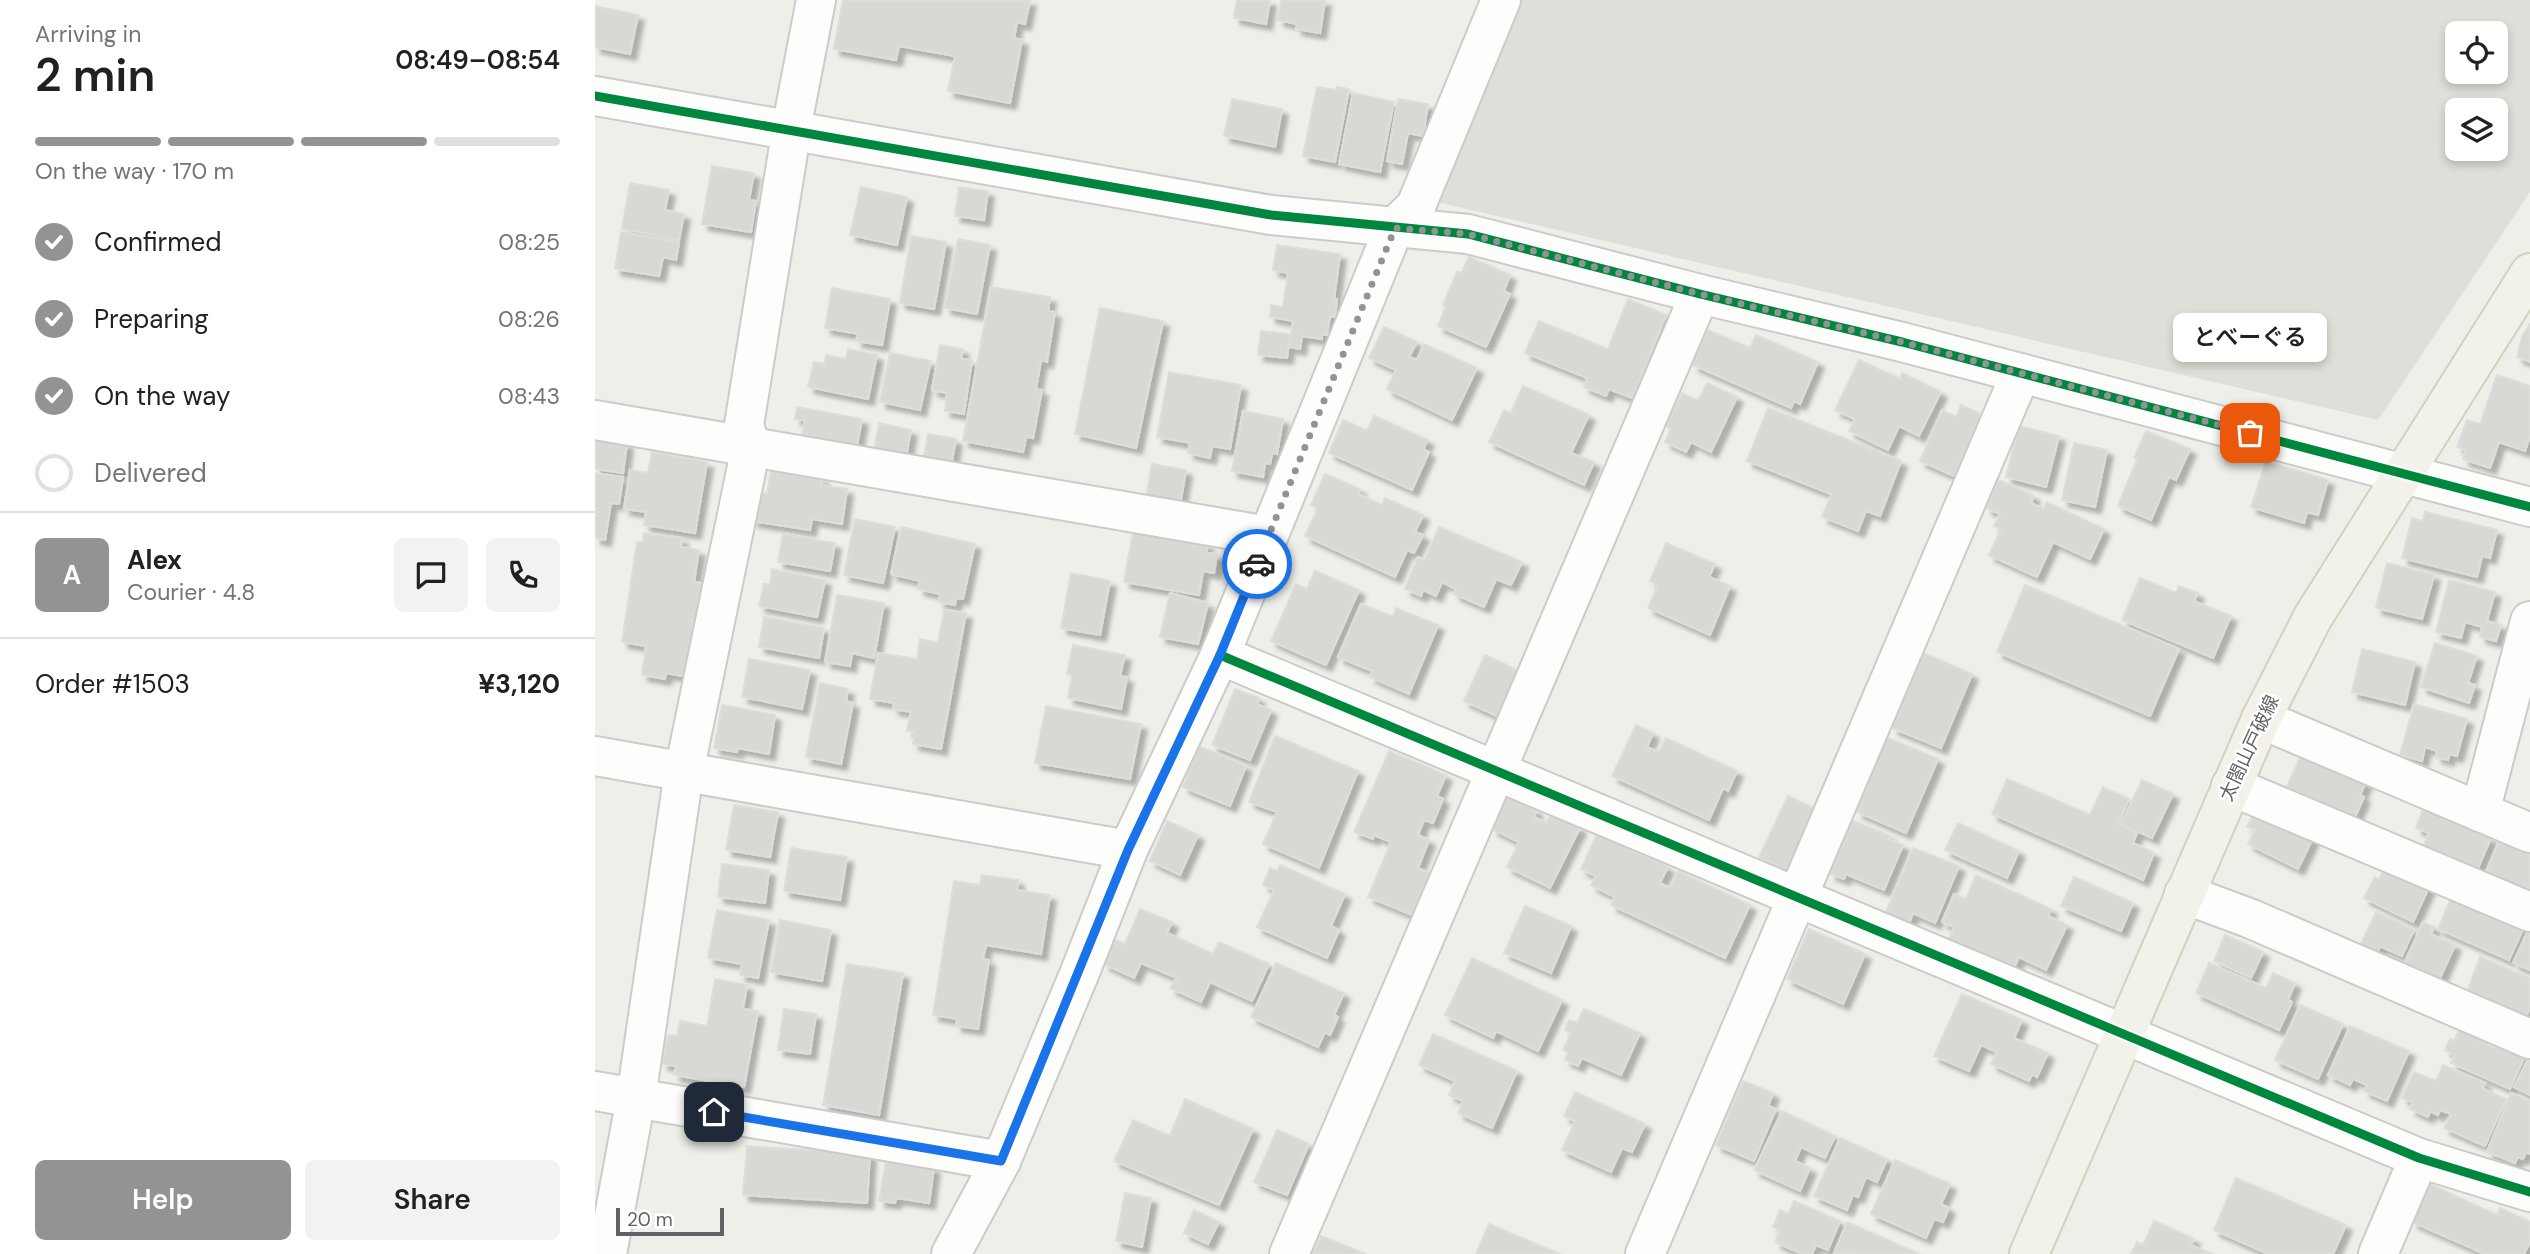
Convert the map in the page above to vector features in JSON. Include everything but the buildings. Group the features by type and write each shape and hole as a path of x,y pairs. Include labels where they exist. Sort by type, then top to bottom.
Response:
{"main road":[{"name":"太閤山戸破線","path":"2029,1254 2231,786 2261,719 2313,617 2530,273"}],"street":[{"path":"607,1254 636,1098 684,772 751,447 744,425 816,0"},
{"path":"951,1254 1001,1161 1128,850 1220,655 1395,228 1416,206 1501,0"},
{"path":"595,96 1271,215 1468,234 1700,294 1902,342 2530,507"},
{"path":"1289,1254 1700,294"},
{"path":"1645,1254 2021,373"},
{"path":"595,420 1268,536"},
{"path":"2480,812 2530,621"},
{"path":"1220,655 2419,1158 2530,1192"},
{"path":"2261,719 2530,833"},
{"path":"595,756 1128,850"},
{"path":"2231,786 2530,912"},
{"path":"2184,894 2249,918 2530,1039"},
{"path":"595,1091 1001,1161"},
{"path":"2378,1254 2419,1158"}],"shaded area":[{"path":"1517,0 2530,0 2530,192 2378,420 1432,201"}],"cycle path":[{"path":"595,96 1271,215 1468,234 1700,294 1902,342 2530,507"},
{"path":"1220,655 2419,1158 2530,1192"}],"way so far":[{"path":"1257,564 1395,228 1468,234 1700,294 1902,342 2250,433"}],"place":[{"name":"とべーぐる","path":"2250,433"}],"route":[{"path":"714,1112 1001,1161 1128,850 1220,655 1257,564"}]}
